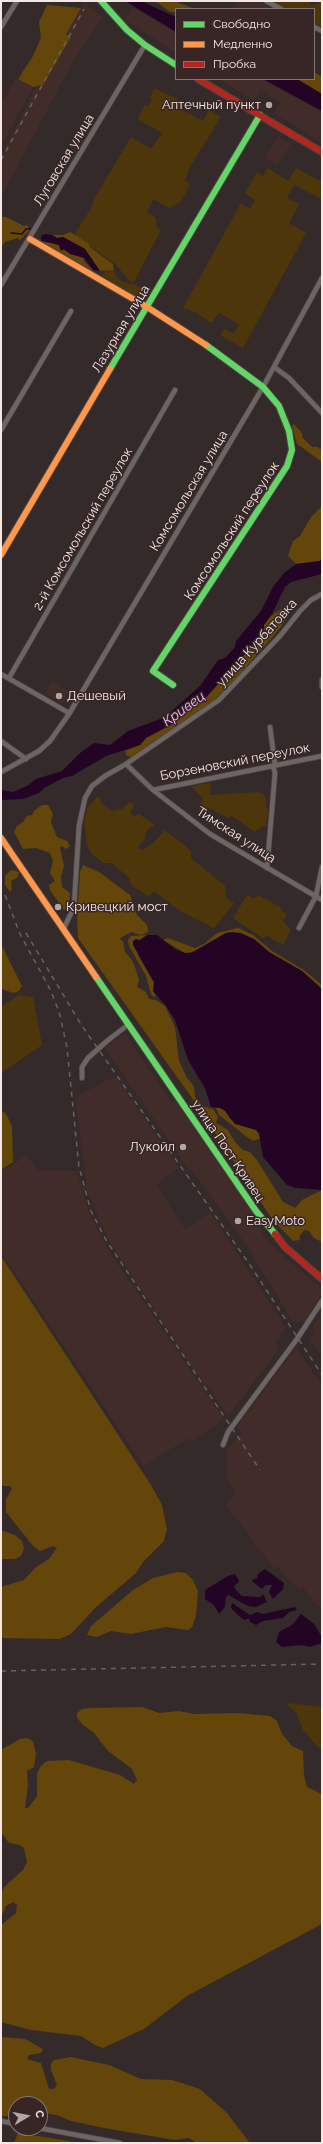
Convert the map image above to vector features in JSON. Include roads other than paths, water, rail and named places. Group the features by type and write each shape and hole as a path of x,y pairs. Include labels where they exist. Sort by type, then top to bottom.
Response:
{"street":[{"path":"1,27 17,1"},
{"path":"101,1 128,30 145,45 175,64"},
{"path":"266,1 279,8"},
{"name":"Луговская улица","path":"1,285 30,239 145,45"},
{"path":"200,80 322,152"},
{"name":"Лазурная улица","path":"1,555 260,115"},
{"name":"Комсомольский переулок","path":"30,239 147,307 192,336 263,387 285,418 290,431 291,459 152,671 172,685"},
{"name":"Комсомольская улица","path":"1,772 39,751 50,741 69,713 263,387 322,278"},
{"path":"1,430 71,312"},
{"path":"274,367 288,378 322,413"},
{"name":"2-й Комсомольский переулок","path":"9,678 175,390"},
{"name":"улица Курбатовка","path":"64,928 74,908 79,826 84,798 92,786 219,700 280,636 300,611 311,600 322,594"},
{"path":"1,674 69,713"},
{"path":"322,680 322,687"},
{"path":"267,868 274,773 270,727"},
{"path":"1,741 26,759"},
{"name":"Борзеновский переулок","path":"153,790 322,756"},
{"name":"Тимская улица","path":"126,764 153,790 210,834 322,900"},
{"name":"улица Пост Кривец","path":"1,838 270,1230 284,1247 322,1280"},
{"path":"299,928 316,896 322,867"},
{"path":"82,1078 82,1067 88,1058 129,1024"},
{"path":"223,1445 228,1432 292,1345 322,1301"},
{"path":"48,2130 120,2143"}],"water":[{"path":"125,1 141,1 175,17 175,31"},
{"path":"265,80 299,80 322,94 322,111"},
{"path":"46,234 57,238 63,237 85,249 100,271 93,270 84,258 70,254 64,249 61,251 59,245 42,241 42,235"},
{"name":"Кривец","path":"322,557 322,574 291,582 285,587 272,614 264,625 264,630 253,645 202,702 192,706 176,722 146,738 140,745 106,756 72,776 63,778 44,788 39,793 23,799 1,800 1,790 13,792 27,786 36,779 62,771 80,753 94,743 110,745 128,731 163,718 200,686 218,660 225,658 235,647 236,641 261,611 273,587 284,573 296,564 320,561"},
{"path":"226,933 241,933 254,939 269,952 302,971 322,989 322,1190 296,1188 287,1185 263,1157 259,1133 256,1130 235,1124 225,1111 220,1108 211,1107 205,1088 188,1060 175,1020 166,1006 153,991 154,982 133,945 133,941 136,939 140,940 147,935 157,935 175,949 185,953 191,953"},
{"path":"265,1569 284,1583 283,1589 273,1599 269,1592 272,1585 266,1585 262,1589 252,1580 257,1578 258,1574"},
{"path":"235,1574 239,1581 234,1587 242,1596 260,1597 263,1594 267,1602 256,1607 248,1606 228,1595 226,1597 225,1607 219,1614 214,1605 205,1599 205,1590 228,1576"},
{"path":"232,1603 250,1615 257,1612 263,1614 295,1607 297,1610 289,1612 283,1618 263,1621 256,1625 250,1622 249,1618 245,1620 240,1617 231,1608"},
{"path":"301,1614 314,1624 322,1637 322,1643 310,1647 302,1645 282,1647 276,1642 279,1632 292,1625"}],"waterway":[{"path":"11,233 22,234 26,229 31,229"}],"railway":[{"path":"1,160 84,9"},
{"path":"5,895 20,934 51,991 60,1015 67,1048 79,1167 91,1211 106,1240 260,1470"},
{"path":"26,933 82,1026 250,1265 322,1375"},
{"path":"1,1671 322,1664"}],"place":[{"name":"Аптечный пункт","path":"269,105"},
{"name":"Дешевый","path":"59,696"},
{"name":"Кривецкий мост","path":"58,907"},
{"name":"Лукойл","path":"183,1147"},
{"name":"EasyMoto","path":"238,1221"}]}
